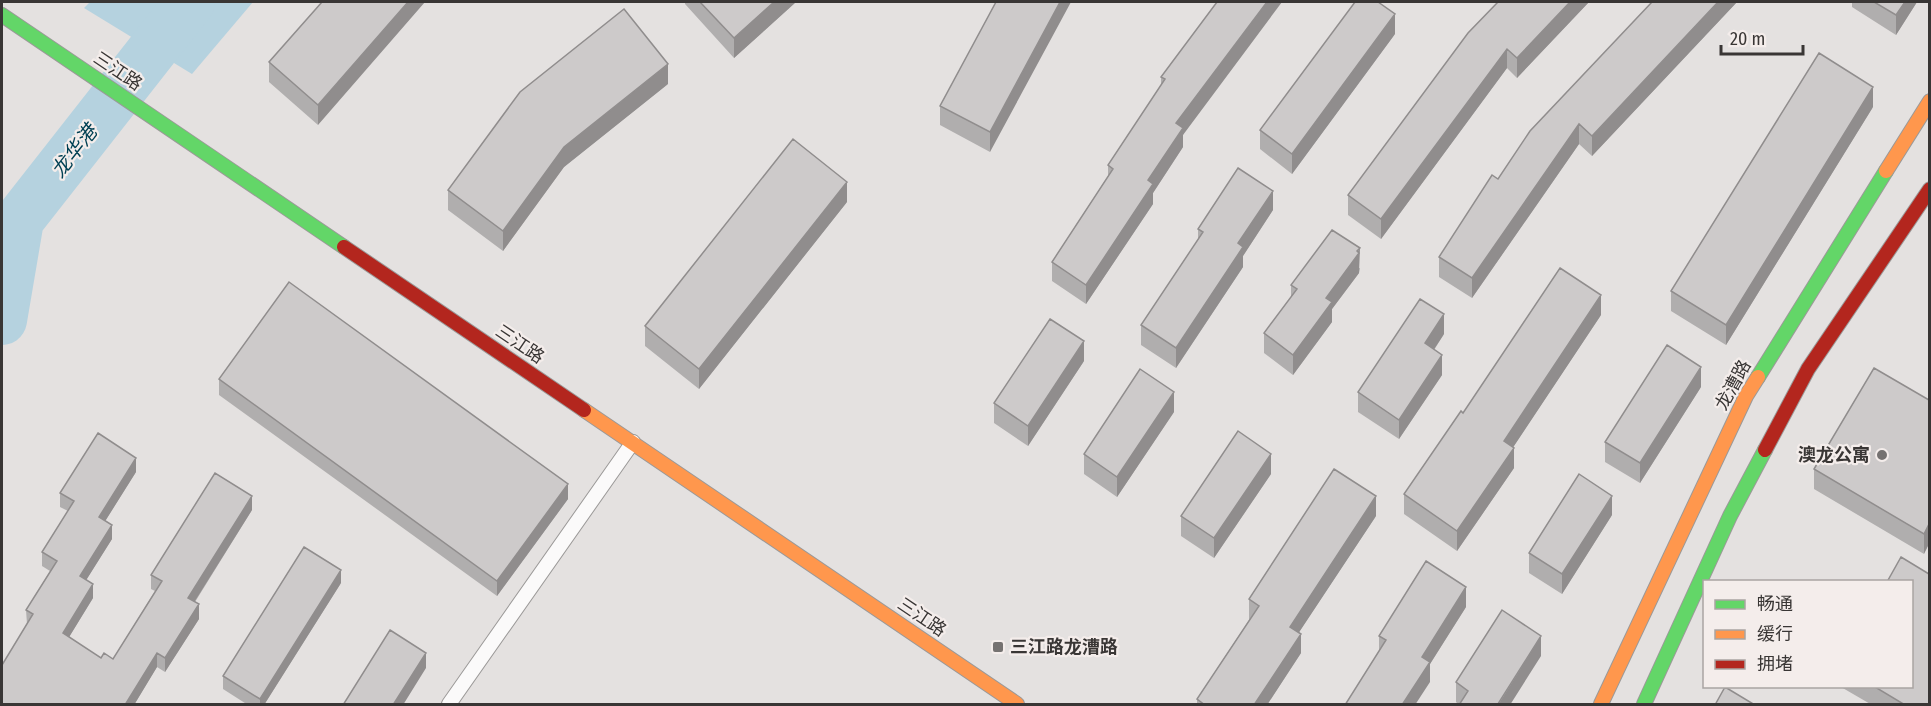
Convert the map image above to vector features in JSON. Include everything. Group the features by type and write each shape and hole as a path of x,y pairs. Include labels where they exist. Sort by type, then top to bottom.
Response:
{"main road":[{"name":"三江路","path":"2,15 1017,705"},
{"name":"龙漕路","path":"1601,705 1746,396 1929,101"},
{"path":"1644,705 1730,516 1808,369 1929,189"}],"lane":[{"path":"449,705 633,442"}],"water":[{"path":"90,2 253,2 192,74 84,8"}],"building":[{"path":"322,2 408,2 318,105 269,62"},
{"path":"700,2 774,2 734,38"},
{"path":"996,2 1060,2 990,132 940,106"},
{"path":"1217,2 1267,2 1176,123 1183,128 1148,180 1153,184 1086,285 1052,262 1113,169 1108,165 1165,79 1161,77"},
{"path":"1355,2 1378,2 1395,14 1292,154 1260,130"},
{"path":"1498,2 1570,2 1517,58 1507,49 1381,219 1348,195 1468,33"},
{"path":"1652,2 1718,2 1592,136 1579,124 1472,278 1439,257 1492,175 1498,179 1530,131"},
{"path":"1874,2 1905,2 1896,15"},
{"path":"624,9 668,64 564,147 503,231 448,190 520,92"},
{"path":"1819,53 1873,87 1726,325 1671,291"},
{"path":"793,139 847,182 699,369 645,326"},
{"path":"1238,168 1273,191 1238,243 1243,247 1176,348 1141,325 1203,232 1198,229"},
{"path":"1332,230 1360,248 1357,251 1359,253 1326,298 1332,302 1293,355 1264,333 1297,289 1291,285"},
{"path":"1560,268 1601,295 1504,441 1514,448 1457,531 1404,494 1461,411 1463,413"},
{"path":"289,282 568,484 497,581 219,379"},
{"path":"1420,299 1444,314 1425,343 1442,355 1399,420 1358,392"},
{"path":"1050,319 1084,341 1028,426 994,403"},
{"path":"1667,345 1701,367 1640,463 1605,442"},
{"name":"澳龙公寓","path":"1874,368 1929,400 1929,524 1924,534 1814,469"},
{"path":"1140,369 1174,392 1117,477 1084,454"},
{"path":"1238,431 1271,454 1214,538 1181,516"},
{"path":"98,433 136,458 99,517 112,525 80,576 93,584 63,633 101,658 104,653 113,659 162,581 151,575 215,473 252,496 188,598 199,604 165,658 157,653 125,705 2,705 2,665 33,614 26,610 57,561 42,552 74,501 60,493"},
{"path":"1334,469 1376,496 1290,627 1301,634 1254,705 1205,705 1197,699 1259,606 1249,599"},
{"path":"1579,474 1612,496 1562,574 1529,553"},
{"path":"304,547 341,570 260,699 223,676"},
{"path":"1901,557 1929,574 1929,705 1905,705 1877,688 1913,688 1913,580 1888,580"},
{"path":"1426,561 1466,587 1422,657 1430,662 1402,705 1345,705 1386,640 1379,636"},
{"path":"1502,610 1541,636 1499,705 1459,705 1468,691 1456,682"},
{"path":"390,630 426,653 393,705 343,705"},
{"path":"1724,688 1727,688 1755,705 1715,705"}],"waterway":[{"name":"龙华港","path":"2,320 19,220 190,2"}],"traffic: fast":[{"path":"2,15 344,247"},
{"path":"1758,377 1886,171"},
{"path":"1644,704 1730,516 1765,450"}],"traffic: slow":[{"path":"1886,171 1930,101"},
{"path":"1601,704 1746,396 1758,377"},
{"path":"584,410 1017,704"}],"traffic: jam":[{"path":"1765,450 1808,369 1930,189"},
{"path":"344,247 584,410"}],"place":[{"name":"澳龙公寓","path":"1882,455"},
{"name":"三江路龙漕路","path":"998,647"}]}
